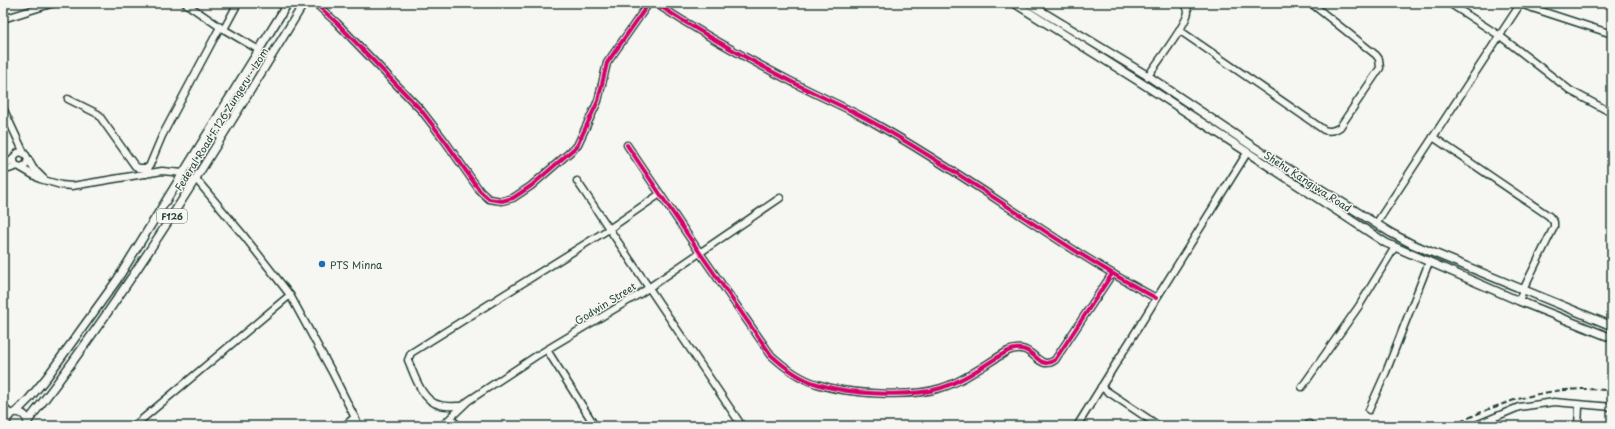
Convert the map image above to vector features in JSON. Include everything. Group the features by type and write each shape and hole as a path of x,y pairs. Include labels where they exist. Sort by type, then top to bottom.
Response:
{"main road":[{"name":"Federal Road F.126 Zungeru - Izom","path":"13,413 29,399 89,320 117,280 288,3"},
{"name":"Federal Road F.126 Zungeru - Izom","path":"28,424 98,328 196,179 304,3"},
{"name":"Shehu Kangiwa Road","path":"1014,3 1136,80 1370,234 1395,247 1519,301 1612,338"},
{"name":"Shehu Kangiwa Road","path":"1028,3 1148,76 1252,146 1376,224 1412,244 1612,326"},
{"name":"F126","path":"6,426 6,419 13,413 24,414 28,424"}],"street":[{"path":"3,19 54,3"},
{"path":"185,3 222,28 259,50"},
{"path":"147,171 166,130 222,28 238,3"},
{"path":"315,3 337,23 421,110 480,191 489,199 502,201 513,198 531,186 577,146 598,101 607,63 649,3"},
{"path":"654,3 688,24 765,67 874,122 957,173 1112,274 1156,298"},
{"path":"1148,76 1179,30 1188,11 1184,3"},
{"path":"1179,30 1324,130 1335,130 1340,127 1380,68 1380,64 1376,55 1314,4 1305,3"},
{"path":"1449,3 1500,36 1571,91 1612,113"},
{"path":"1376,224 1521,4 1612,34"},
{"path":"68,99 95,111 135,166 147,171"},
{"path":"3,108 24,153 33,168 48,182"},
{"path":"15,134 17,144 15,164 30,174 48,182 72,186 147,171 183,173"},
{"path":"1433,137 1549,216 1554,222 1554,227 1519,301"},
{"path":"627,145 771,355 783,366 816,384 872,393 900,394 927,392 942,388 960,380 1008,351 1016,348 1022,348 1044,364 1049,364 1055,360 1112,274"},
{"path":"3,167 15,156 24,153"},
{"path":"1077,426 1247,153"},
{"path":"3,171 26,164 28,159"},
{"path":"196,179 244,236 290,296 360,426"},
{"path":"576,181 742,426"},
{"path":"462,406 437,405 428,398 408,360 410,353 609,229 660,194"},
{"name":"Godwin Street","path":"442,426 451,419 462,406 547,350 613,311 780,198"},
{"path":"1302,387 1359,306 1395,247"},
{"path":"1369,410 1386,372 1429,262"},
{"path":"134,426 290,296"},
{"path":"547,350 595,426"},
{"path":"1101,387 1159,426"},
{"path":"1474,426 1519,407 1554,402 1612,407"},
{"path":"1578,405 1578,426"},
{"path":"3,406 13,413"},
{"path":"344,426 355,418"},
{"path":"451,419 459,426"}],"railway":[{"path":"1452,426 1490,409 1529,396 1571,390 1591,389 1612,391"}],"cycle path":[{"path":"315,3 337,23 421,110 480,191 489,199 502,201 513,198 531,186 577,146 598,101 607,63 649,3"},
{"path":"655,3 743,56 865,118 910,144 1084,256 1156,298"},
{"path":"627,145 771,355 798,376 817,384 845,390 879,394 913,393 928,391 950,385 1008,351 1017,349 1030,352 1043,363 1049,363 1055,360 1112,274"}],"place":[{"name":"PTS Minna","path":"322,264"}]}
